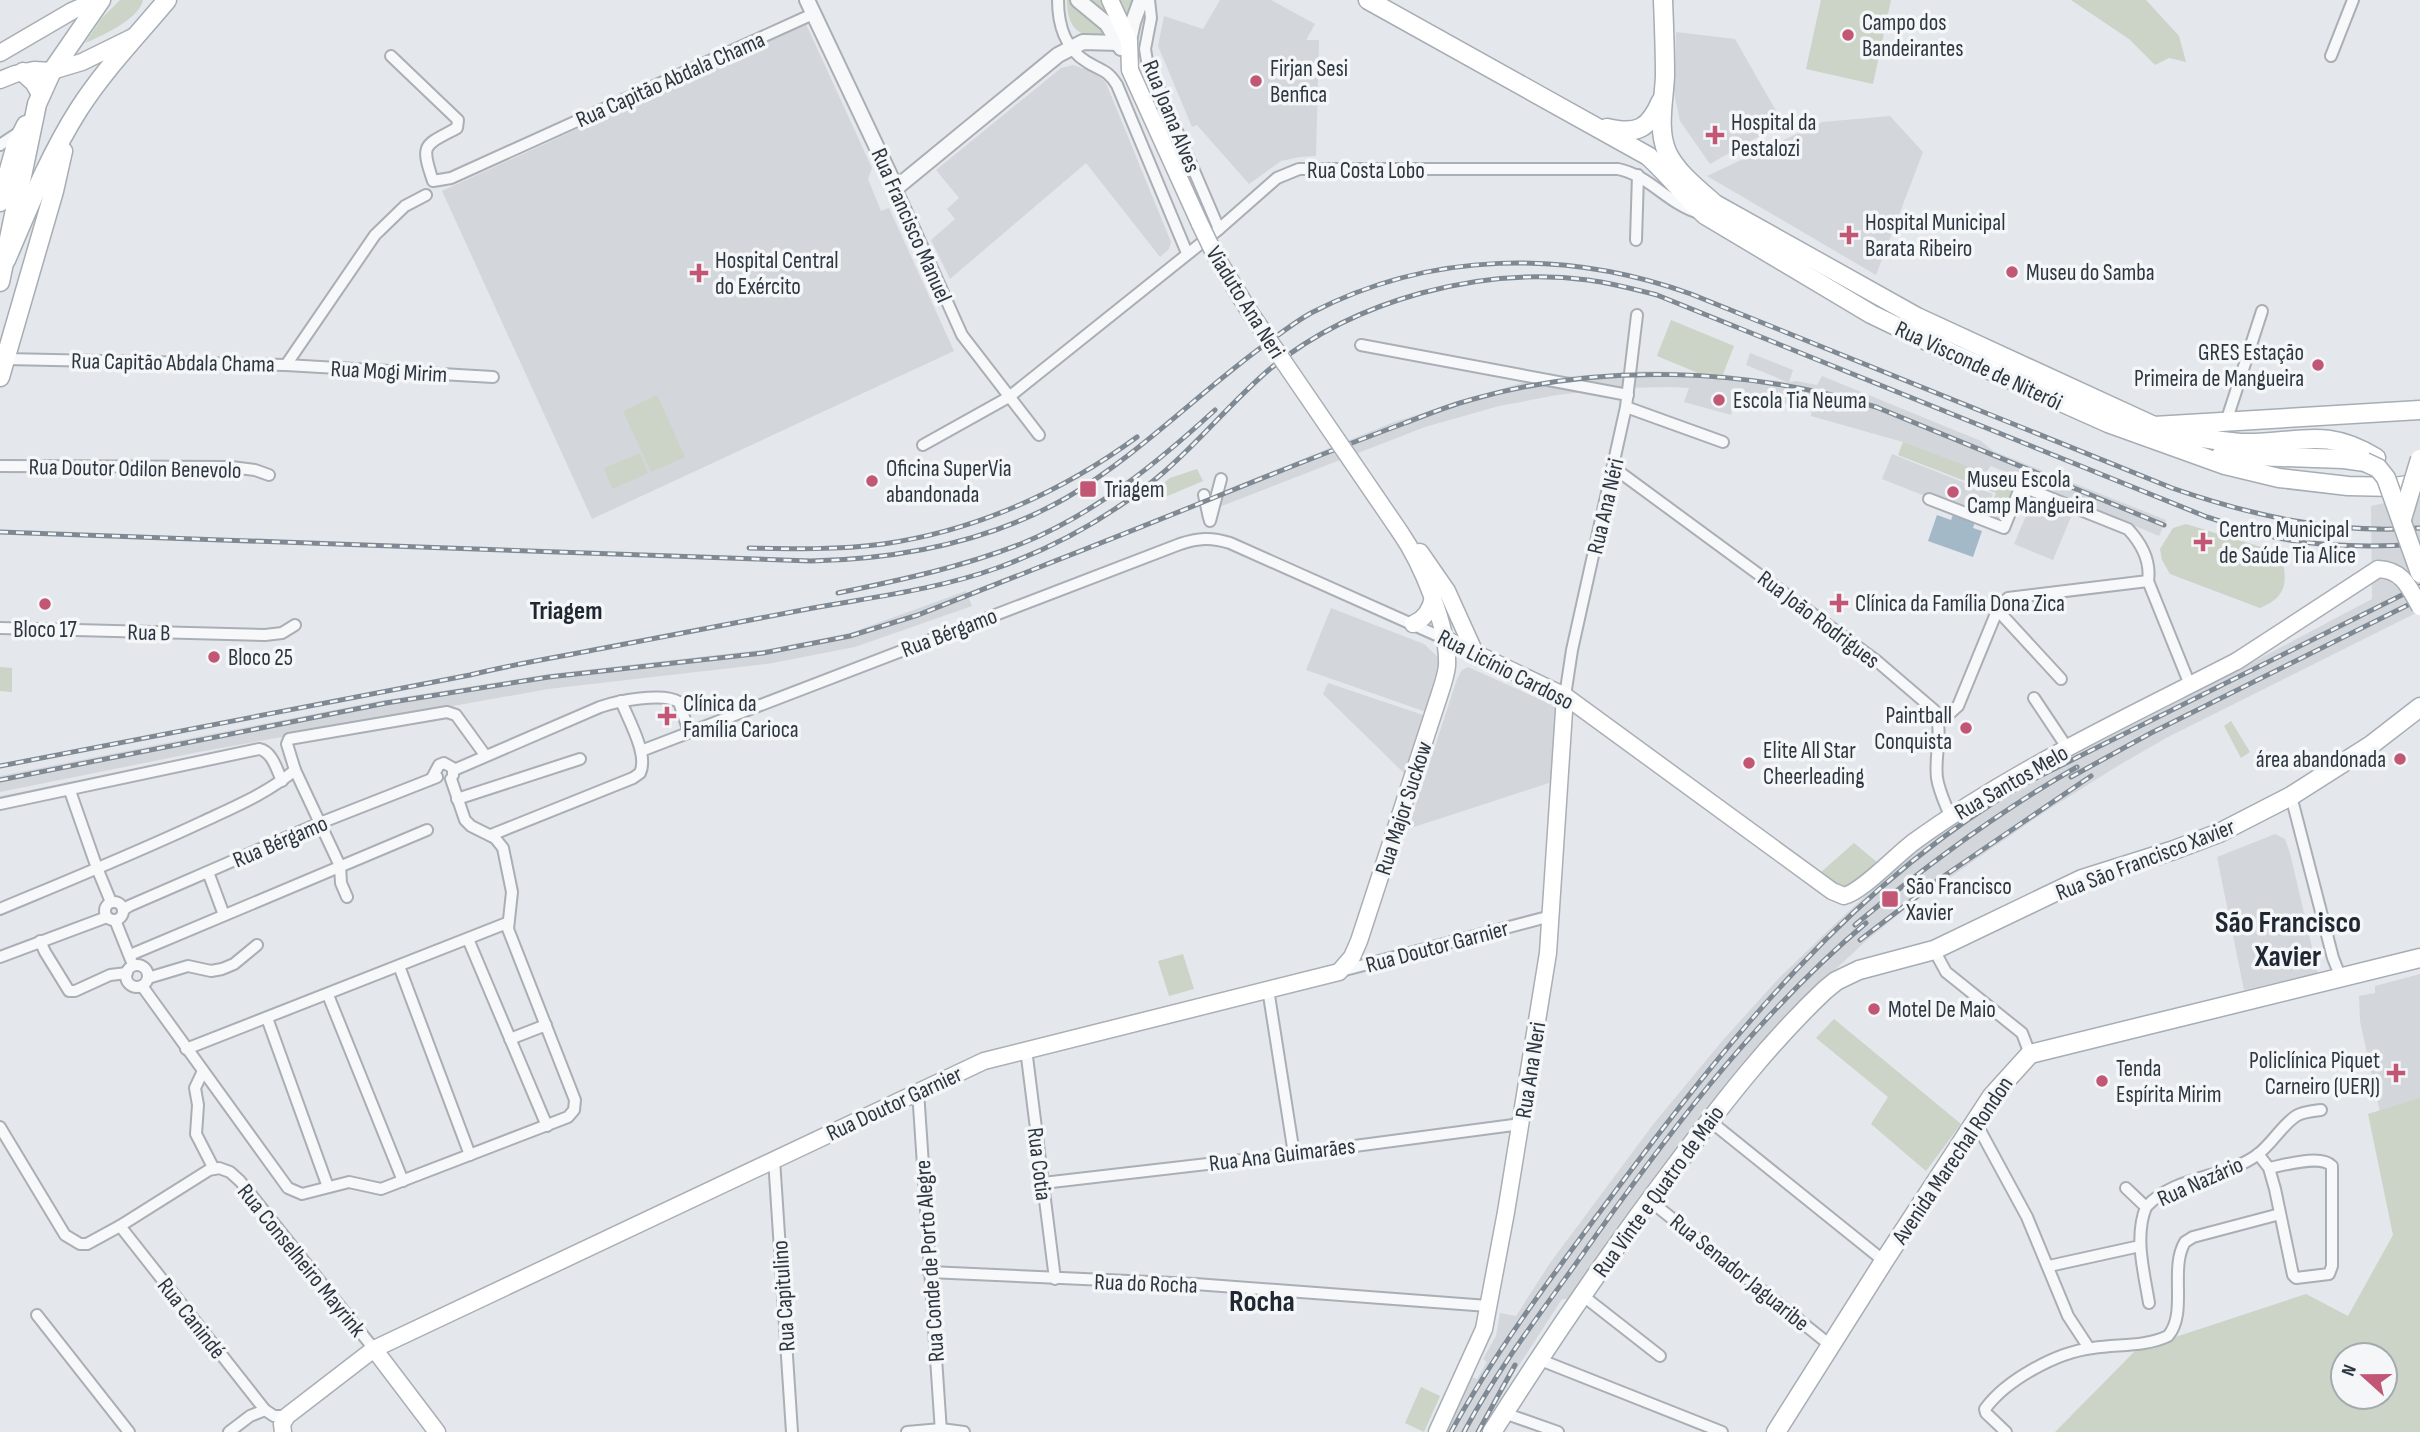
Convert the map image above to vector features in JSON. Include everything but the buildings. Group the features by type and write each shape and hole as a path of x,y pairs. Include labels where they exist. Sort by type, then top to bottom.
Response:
{"main road":[{"path":"0,53 72,11 99,0"},
{"path":"0,202 16,145 23,130 52,71 99,0"},
{"path":"151,0 151,20"},
{"path":"6,260 68,128 99,81 167,0"},
{"path":"1110,0 1127,38"},
{"name":"Rua Visconde de Niterói","path":"1368,0 1396,6 1647,156 1705,215 1871,314 2073,409 2186,451 2237,468 2279,478 2348,486 2395,487 2420,481"},
{"path":"1589,123 1626,132 1649,123 1653,117 1661,101 1665,80 1663,0"},
{"path":"0,80 23,72 52,71 82,62 135,36"},
{"name":"Viaduto Ana Neri","path":"1127,38 1130,70 1214,255 1249,312 1403,537 1433,597 1443,638"},
{"path":"0,282 39,99 34,82 23,72"},
{"name":"Rua Visconde de Niterói","path":"1665,80 1662,132 1668,153 1700,192 1715,204 1905,310 2154,426 2420,410"},
{"path":"0,377 54,191 68,128"},
{"path":"1871,314 1880,296"},
{"path":"1895,326 1905,310"},
{"path":"2154,426 2182,434 2239,443 2328,438 2358,447 2386,465 2395,478 2403,496 2405,518 2420,573"},
{"path":"2186,451 2238,457 2344,459 2365,462 2378,468 2386,478 2405,518 2420,561"},
{"path":"2405,518 2420,459"},
{"path":"2405,518 2420,481"},
{"name":"Viaduto Ana Neri","path":"1403,537 1421,553 1447,591 1475,653"},
{"name":"Rua Santos Melo","path":"1844,896 1857,891 1906,847 1950,816 2015,777 2237,662 2378,569 2404,578 2420,607"},
{"path":"1413,624 1424,617 1433,597"},
{"name":"Rua Licínio Cardoso","path":"1443,638 1565,696 1822,884 1844,896"},
{"name":"Rua Major Suckow","path":"1339,972 1352,957 1367,916 1440,693 1447,664 1443,638"},
{"path":"1447,664 1475,653"},
{"name":"Rua Ana Neri","path":"1437,1432 1481,1339 1521,1124 1545,978 1565,696"},
{"name":"Rua São Francisco Xavier","path":"1851,974 1934,950 2082,879 2219,833 2291,796 2371,745 2420,707"},
{"name":"Avenida Marechal Rondon","path":"1776,1432 1884,1261 1998,1089 2030,1054 2420,958"},
{"name":"Rua Doutor Garnier","path":"287,1416 373,1349 984,1061 1339,972"},
{"name":"Rua Vinte e Quatro de Maio","path":"1492,1432 1582,1295 1649,1200 1710,1121 1803,1011 1825,990 1851,974"},
{"name":"Rua Conselheiro Mayrink","path":"373,1349 437,1432"},
{"path":"282,1432 282,1424 287,1416"}],"street":[{"path":"1058,0 1059,23 1071,48 1088,63 1109,72 1117,85 1186,253"},
{"path":"1078,0 1127,38"},
{"path":"1127,38 1140,0"},
{"name":"Rua Joana Alves","path":"1149,0 1150,27 1145,49 1147,61 1219,229"},
{"path":"2331,56 2353,0"},
{"name":"Rua Capitão Abdala Chama","path":"391,56 458,120 457,128 429,143 425,150 433,181 451,178 810,7"},
{"name":"Rua Francisco Manuel","path":"810,7 896,188 961,335 1039,435"},
{"path":"896,188 1058,55 1083,42 1127,38 1150,27"},
{"path":"0,145 23,130"},
{"name":"Rua Costa Lobo","path":"923,445 1009,397 1219,229 1277,178 1299,169 1618,169 1638,175 1673,202 1705,215"},
{"path":"1636,240 1638,175"},
{"name":"Rua Capitão Abdala Chama","path":"5,359 286,365 376,235 405,205 426,195"},
{"path":"2226,422 2262,310"},
{"name":"Rua Ana Néri","path":"1565,696 1572,650 1627,401 1637,315"},
{"path":"1361,345 1627,401 1723,442"},
{"name":"Rua Mogi Mirim","path":"286,365 493,377"},
{"name":"Rua Doutor Odilon Benevolo","path":"0,466 231,467 269,475"},
{"name":"Rua João Rodrigues","path":"1614,468 1878,662 1920,696 1937,715"},
{"path":"1210,538 1210,521 1221,479"},
{"path":"1928,499 2004,528 2018,493 2023,488 2127,529 2135,537 2148,562 2148,581 2190,685"},
{"path":"1203,495 1210,521"},
{"name":"Rua Licínio Cardoso","path":"1210,538 1230,543 1443,638"},
{"name":"Rua Bérgamo","path":"641,751 1180,544 1210,538"},
{"path":"1950,816 1936,776 1937,715 1949,714 1958,706 1999,607 2008,598 2017,596 2148,581"},
{"path":"1999,607 2003,616 2061,679"},
{"name":"Rua B","path":"0,628 265,635 282,633 295,625"},
{"path":"2034,698 2068,749"},
{"name":"Rua Bérgamo","path":"0,957 114,912 320,823 447,775 485,755 600,707 621,701 676,699 689,732"},
{"path":"491,835 640,773 643,761 641,751 621,701"},
{"path":"347,897 341,883 340,866 295,770 287,744 293,737 443,712 456,715 485,755"},
{"path":"0,804 259,749 270,755 282,781"},
{"path":"457,799 580,759"},
{"path":"0,909 183,831 255,797 295,770"},
{"path":"130,965 144,968 145,982 186,1049 288,1188 302,1194 349,1182 377,1190 568,1117 575,1105 508,923 512,886 503,848 491,835 468,824 447,775"},
{"path":"70,791 114,912 130,965 127,978 132,986 188,966 211,971 222,969 234,964 257,945"},
{"path":"2291,796 2333,958 2341,978"},
{"name":"Rua Bérgamo","path":"40,941 69,991 75,991 224,915 427,830"},
{"path":"208,872 224,915"},
{"name":"Rua Doutor Garnier","path":"1339,972 1551,916"},
{"path":"186,1049 508,923"},
{"path":"468,939 547,1126"},
{"path":"1934,950 1946,972 2022,1033 2030,1054"},
{"path":"399,966 470,1155"},
{"path":"1268,989 1294,1154"},
{"path":"328,995 404,1181"},
{"path":"267,1018 327,1187"},
{"path":"510,1039 546,1025"},
{"name":"Rua Cotia","path":"1026,1049 1055,1279"},
{"path":"203,1072 195,1088 198,1105 196,1133 214,1169"},
{"name":"Rua Conde de Porto Alegre","path":"918,1091 941,1431"},
{"name":"Rua Nazário","path":"2149,1303 2140,1245 2140,1224 2146,1207 2153,1199 2183,1183 2232,1167 2258,1154 2297,1115 2322,1110"},
{"path":"1710,1121 1884,1261"},
{"path":"1976,1123 2027,1217 2068,1316 2089,1348"},
{"name":"Rua Ana Guimarães","path":"1043,1182 1294,1154 1521,1124"},
{"name":"Rua Conselheiro Mayrink","path":"0,1127 65,1235 80,1244 87,1244 120,1226 202,1173 214,1169 230,1172 240,1181 373,1349"},
{"path":"2258,1154 2269,1168 2294,1277 2329,1274 2332,1266 2332,1166 2327,1161 2317,1160 2269,1168"},
{"name":"Rua Capitulino","path":"774,1159 792,1432"},
{"name":"Rua Nazário","path":"2126,1188 2146,1207"},
{"name":"Rua Senador Jaguaribe","path":"1649,1200 1830,1345"},
{"path":"2006,1432 1985,1411 2001,1391 2030,1371 2089,1348 2148,1342 2168,1336 2176,1323 2179,1257 2185,1242 2193,1237 2280,1214"},
{"name":"Rua Canindé","path":"120,1226 265,1410"},
{"path":"2049,1266 2140,1245"},
{"name":"Rua do Rocha","path":"929,1272 1195,1284 1488,1306"},
{"path":"1582,1295 1660,1356"},
{"path":"37,1315 129,1432"},
{"path":"1538,1359 1722,1432"},
{"path":"250,1416 257,1399"},
{"path":"229,1432 250,1416 265,1410 274,1416 287,1416"},
{"path":"1504,1413 1558,1432"},
{"path":"907,1432 964,1432"}],"shaded area":[{"path":"1220,0 1271,0 1315,24 1306,40 1319,40 1316,156 1281,161 1249,184 1197,125 1192,127 1158,46 1164,16 1203,29"},
{"name":"Hospital Central do Exército","path":"806,24 872,168 868,179 881,211 889,208 954,351 592,519 442,191"},
{"path":"1676,32 1735,39 1783,123 1710,164 1680,121 1674,93"},
{"path":"1073,65 1098,74 1106,83 1171,242 1169,249 1160,257 1086,163 950,279 931,240 955,219 947,209 959,198 936,170 1061,68"},
{"name":"Hospital Municipal Barata Ribeiro","path":"1890,116 1923,152 1876,275 1707,176 1822,122"},
{"path":"1750,353 1793,370 1789,382 1817,385 1822,376 1981,441 1993,451 2166,520 2159,536 1991,466 1984,475 1903,442 1811,416 1812,409 1778,402 1774,397 1729,391 1737,395 1731,415 1684,402 1689,388 1671,387 1620,388 1557,395 1499,406 1425,427 1214,509 1209,497 1394,422 1524,382 1644,371 1712,373 1787,382 1746,365"},
{"path":"1892,454 1993,494 1983,519 1882,479"},
{"path":"2036,492 2074,510 2053,560 2014,544"},
{"path":"2420,495 2420,611 2168,737 2121,764 1972,862 1909,906 1867,940 1797,1005 1687,1134 1568,1299 1562,1299 1516,1370 1481,1432 1446,1432 1472,1377 1477,1379 1487,1362 1483,1359 1496,1336 1500,1313 1516,1316 1550,1263 1655,1122 1779,978 1834,925 1910,854 1953,822 2024,779 2372,599 2371,506"},
{"path":"966,591 972,606 855,647 767,664 548,689 199,752 0,792 0,776 384,700 549,674 769,649 850,633"},
{"path":"1331,608 1424,644 1444,663 1429,713 1306,670"},
{"path":"1468,667 1548,703 1561,712 1552,782 1408,829 1457,679 1462,670"},
{"path":"1328,683 1429,717 1407,776 1323,694"},
{"path":"2275,834 2285,839 2290,853 2318,973 2244,990 2217,857"},
{"name":"Policlínica Piquet Carneiro (UERJ)","path":"2420,974 2420,1146 2384,1131 2360,1021 2359,996 2375,993 2375,986"}],"green space":[{"path":"120,0 143,0 135,14 127,20 85,43 102,18"},
{"path":"1067,0 1140,0 1116,39 1080,32 1070,21"},
{"name":"Campo dos Bandeirantes","path":"1821,0 1891,0 1873,84 1806,69"},
{"path":"2071,0 2146,0 2179,36 2186,62 2169,58 2155,65 2129,39"},
{"path":"1671,320 1734,346 1720,382 1657,356"},
{"path":"657,395 685,457 651,472 623,411"},
{"path":"1903,442 2019,486 2004,525 1987,518 1996,493 1898,455"},
{"path":"640,453 648,473 612,489 604,468"},
{"path":"1197,469 1203,481 1163,498 1159,487 1170,478"},
{"path":"2186,524 2281,553 2285,579 2281,592 2260,608 2170,574 2162,560 2160,549 2173,528"},
{"path":"0,667 12,668 12,692 0,691"},
{"path":"2231,721 2250,752 2241,758 2224,726"},
{"path":"1854,843 1878,863 1846,890 1820,873"},
{"path":"1183,954 1194,989 1169,996 1158,961"},
{"path":"1834,1019 1961,1124 1926,1171 1871,1124 1888,1097 1816,1038"},
{"path":"2420,1098 2420,1432 2055,1432 2136,1350 2306,1294 2348,1316 2393,1235 2368,1114"},
{"path":"1421,1387 1440,1396 1424,1432 1405,1423"}],"water":[{"path":"1954,512 1976,519 1973,528 1982,531 1973,557 1928,541 1937,515 1951,520"}],"railway":[{"path":"0,532 811,561 910,552 974,537 1006,526 1066,498 1117,464 1235,368 1311,313 1356,293 1403,278 1451,268 1499,263 1596,269 1644,279 1691,294 2172,488 2233,507 2325,525 2420,528"},
{"path":"0,766 906,592 997,568 1064,539 1126,502 1164,472 1271,368 1304,344 1341,324 1420,293 1505,278 1588,280 1657,295 2207,517 2251,531 2284,539 2327,544 2420,544"},
{"path":"0,780 386,703 549,677 763,653 850,636 918,615 1445,408 1520,388 1571,380 1622,375 1674,375 1777,384 1827,394 1876,407 2164,525"},
{"path":"838,593 954,566 1000,552 1050,531 1125,485 1215,410"},
{"path":"749,548 816,549 866,546 951,530 1048,492 1137,437"},
{"path":"1451,1432 1526,1314 1608,1201 1699,1083 1797,969 1850,916 1906,867 1965,822 2028,782 2420,586"},
{"path":"2071,777 2151,733 2420,599"},
{"path":"1855,925 1962,841 2077,767"},
{"path":"1860,940 1941,878 2091,776"},
{"path":"1464,1432 1517,1346 1675,1128 1710,1084 1785,1000 1824,960 1866,923"},
{"path":"1478,1432 1515,1365"}],"place":[{"name":"Campo dos Bandeirantes","path":"1848,35"},
{"name":"Firjan Sesi Benfica","path":"1256,81"},
{"name":"Hospital da Pestalozi","path":"1715,135"},
{"name":"Hospital Municipal Barata Ribeiro","path":"1849,235"},
{"name":"Museu do Samba","path":"2012,272"},
{"name":"Hospital Central do Exército","path":"699,273"},
{"name":"GRES Estação Primeira de Mangueira","path":"2318,365"},
{"name":"Escola Tia Neuma","path":"1719,400"},
{"name":"Oficina SuperVia abandonada","path":"872,481"},
{"name":"Triagem","path":"1088,489"},
{"name":"Museu Escola Camp Mangueira","path":"1953,492"},
{"name":"Centro Municipal de Saúde Tia Alice","path":"2203,542"},
{"name":"Clínica da Família Dona Zica","path":"1839,603"},
{"name":"Bloco 17","path":"45,604"},
{"name":"Bloco 25","path":"214,657"},
{"name":"Clínica da Família Carioca","path":"667,716"},
{"name":"Paintball Conquista","path":"1966,728"},
{"name":"área abandonada","path":"2400,759"},
{"name":"Elite All Star Cheerleading","path":"1749,763"},
{"name":"São Francisco Xavier","path":"1890,899"},
{"name":"Motel De Maio","path":"1874,1009"},
{"name":"Policlínica Piquet Carneiro (UERJ)","path":"2396,1073"},
{"name":"Tenda Espírita Mirim","path":"2102,1081"}],"district":[{"name":"Triagem","path":"566,610"},
{"name":"São Francisco Xavier","path":"2288,939"},
{"name":"Rocha","path":"1262,1301"}]}
